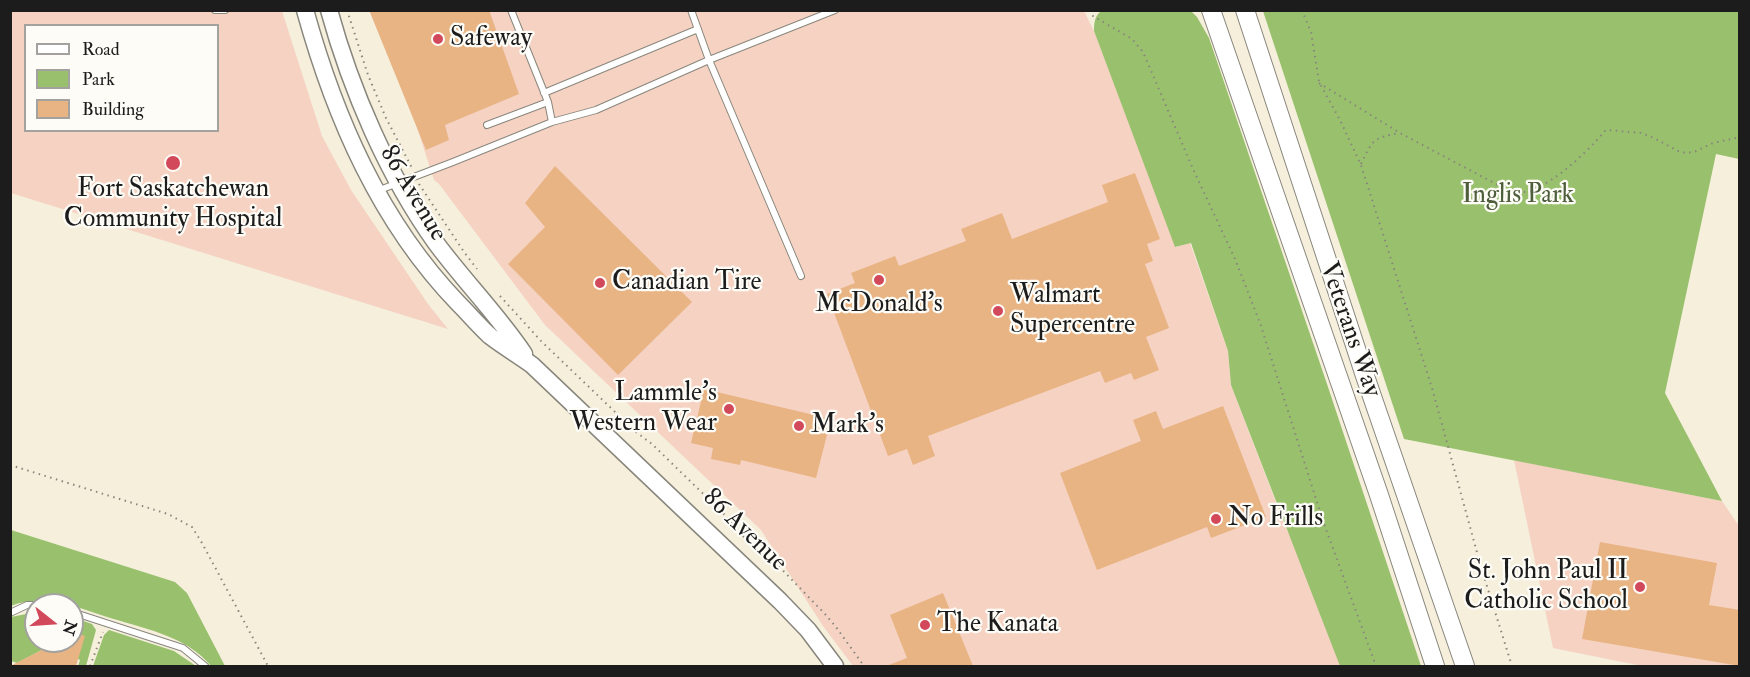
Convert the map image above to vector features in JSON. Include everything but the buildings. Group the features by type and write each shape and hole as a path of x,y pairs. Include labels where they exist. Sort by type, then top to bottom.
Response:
{"main road":[{"name":"Veterans Way","path":"1211,10 1379,495 1435,666"},
{"name":"Veterans Way","path":"1245,10 1365,376 1465,666"}],"street":[{"name":"86 Avenue","path":"305,10 316,50 354,146 376,191 415,253 489,335 531,365 780,601 808,630 835,666"},
{"name":"86 Avenue","path":"329,10 356,90 398,182 438,245 508,331 531,365"}],"lane":[{"path":"215,10 225,10"},
{"path":"511,10 548,102 552,122"},
{"path":"691,10 709,60 801,276"},
{"path":"376,191 552,122 596,110 709,60 835,10"},
{"path":"544,93 698,29"},
{"path":"487,125 548,102"},
{"path":"10,613 24,606"},
{"path":"84,616 183,648 205,666"}],"path":[{"path":"347,10 357,45 394,136 422,190 477,269"},
{"path":"1090,10 1093,16 1132,39 1143,52 1192,170 1235,260 1260,323 1323,521 1376,666"},
{"path":"1302,10 1311,32 1319,82 1361,165 1432,387 1481,567 1512,666"},
{"path":"1319,82 1400,132 1513,193 1530,192 1577,161 1608,130 1641,133 1686,153 1694,152 1713,143 1740,137"},
{"path":"1361,165 1374,141 1380,136 1400,132"},
{"path":"494,289 542,342 636,432 652,444 727,517 758,551 767,554 782,568 836,627 864,666"},
{"path":"10,465 168,514 192,527 268,666"},
{"path":"90,666 106,623"}],"shaded area":[{"name":"Fort Saskatchewan Community Hospital","path":"11,11 282,11 322,136 351,190 428,304 448,329 11,193"},
{"path":"379,11 1084,11 1094,31 1176,247 1190,243 1228,351 1231,385 1285,526 1351,666 853,666 823,626 761,530 545,325 434,180"},
{"name":"St. John Paul II Catholic School","path":"1514,460 1722,501 1739,526 1739,666 1642,666 1553,648"}],"green space":[{"path":"1101,11 1191,11 1209,38 1421,666 1340,666 1231,385 1228,351 1191,243 1175,247 1094,31 1095,20"},
{"name":"Inglis Park","path":"1263,11 1739,11 1739,159 1716,154 1665,393 1722,501 1404,439"},
{"path":"11,530 175,582 187,593 225,666 211,666 189,647 162,634 84,609 84,593 24,593 24,603 11,606"},
{"path":"24,614 24,653 36,653 17,663 11,661 11,617"},
{"path":"84,621 92,624 96,630 86,666 78,666 80,660 77,653 84,653"},
{"path":"109,630 174,651 196,666 93,666 104,635"}],"place":[{"name":"Safeway","path":"438,39"},
{"name":"Fort Saskatchewan Community Hospital","path":"173,163"},
{"name":"McDonald's","path":"879,280"},
{"name":"Canadian Tire","path":"600,283"},
{"name":"Walmart Supercentre","path":"998,311"},
{"name":"Lammle's Western Wear","path":"729,409"},
{"name":"Mark's","path":"799,426"},
{"name":"No Frills","path":"1216,519"},
{"name":"St. John Paul II Catholic School","path":"1640,587"},
{"name":"The Kanata","path":"925,625"}]}
